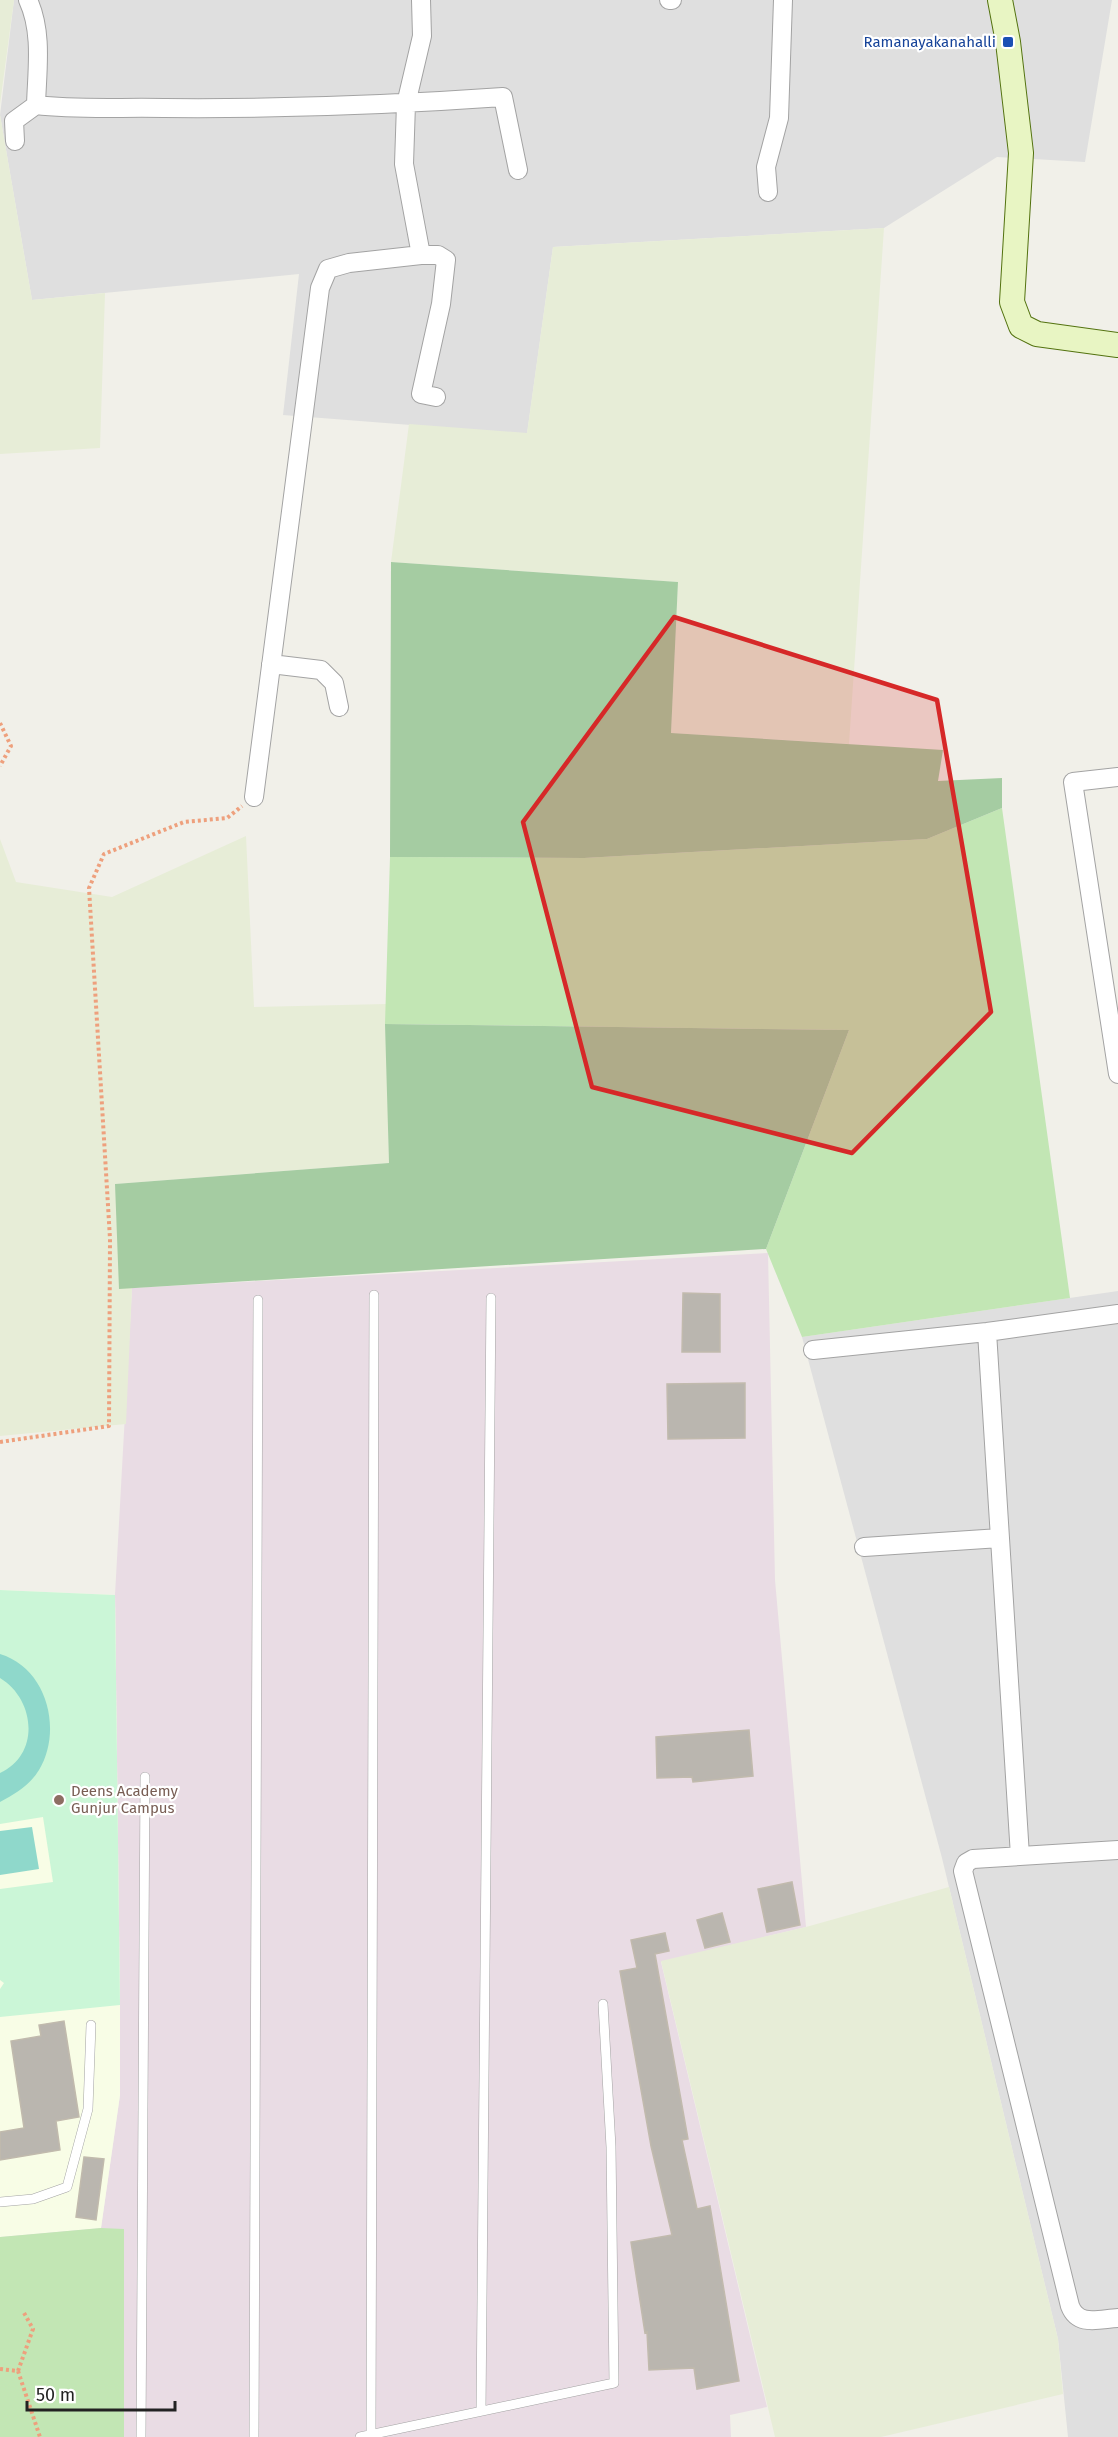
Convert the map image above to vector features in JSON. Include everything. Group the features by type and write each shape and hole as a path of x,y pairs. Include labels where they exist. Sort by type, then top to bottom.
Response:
{"street":[{"path":"28,0 34,14 38,52 36,105"},
{"path":"421,0 422,36 406,104 404,164 421,255"},
{"path":"768,192 766,167 779,118 783,0"},
{"path":"1000,0 1008,42 1021,153 1012,302 1021,326 1037,334 1118,345"},
{"path":"15,141 14,121 36,105 64,108 236,108 406,104 503,97 518,170"},
{"path":"254,797 320,288 328,269 349,263 421,255 438,255 446,260 441,304 421,394 436,397"},
{"path":"271,664 321,670 334,683 339,707"},
{"path":"1118,777 1073,783 1118,1074"},
{"path":"813,1350 987,1332 1118,1314"},
{"path":"987,1332 1020,1856"},
{"path":"864,1547 1000,1538"},
{"path":"1118,1850 973,1859 966,1863 963,1871 1073,2315 1081,2320 1118,2318"}],"lane":[{"path":"371,2435 374,1295"},
{"path":"481,2411 491,1298"},
{"path":"254,2437 258,1300"},
{"path":"141,2437 145,1777"},
{"path":"360,2437 615,2383 611,2147 603,2004"},
{"path":"0,2202 33,2199 67,2187 88,2109 91,2025"}],"path":[{"path":"0,723 10,746 0,766"},
{"path":"0,1442 109,1426 110,1239 89,888 104,854 184,822 227,818 254,797"},
{"path":"23,2311 33,2330 18,2371 40,2437"},
{"path":"0,2369 18,2371"}],"highlighted area":[{"path":"674,617 937,700 991,1012 852,1153 592,1087 523,822"}],"shaded area":[{"path":"0,0 14,0 0,104"},
{"path":"14,0 1112,0 1085,162 997,157 884,228 553,247 527,434 283,415 299,274 32,300 0,115"},
{"path":"0,115 32,300 105,293 100,448 0,454"},
{"path":"884,228 849,744 671,733 678,582 391,562 409,424 527,433 553,247"},
{"path":"246,836 254,1007 386,1004 389,1163 115,1184 132,1288 126,1424 0,1436 0,839 16,882 112,897"},
{"path":"768,1253 775,1580 806,1927 661,1962 767,2407 730,2415 731,2437 0,2437 0,2237 101,2228 120,2095 115,1595 132,1288"},
{"path":"1118,1291 1118,2437 1068,2437 1058,2339 942,1858 802,1337"},
{"name":"Deens Academy Gunjur Campus","path":"0,1590 115,1595 120,2095 101,2228 0,2237"},
{"path":"0,1654 16,1661 29,1672 39,1686 50,1719 50,1737 39,1770 22,1789 0,1802 0,1773 13,1764 22,1753 27,1740 28,1726 21,1699 12,1687 0,1678"},
{"path":"32,1827 39,1869 0,1875 0,1831"},
{"path":"949,1887 1058,2339 1063,2394 881,2437 775,2437 661,1961 806,1927"}],"green space":[{"path":"391,562 678,582 671,733 943,750 938,781 1002,778 1002,808 927,839 584,858 390,857"},
{"path":"1002,808 1070,1298 802,1337 766,1249 849,1030 385,1024 390,857 584,858 927,839"},
{"path":"385,1024 849,1030 766,1249 119,1289 115,1184 389,1163"},
{"name":"Deens Academy Gunjur Campus","path":"0,1590 115,1595 120,2005 0,2017 0,1989 4,1983 0,1980 0,1889 53,1882 43,1817 0,1824"},
{"path":"101,2228 124,2229 124,2437 0,2437 0,2237"}],"building":[{"path":"683,1293 720,1294 720,1352 682,1352"},
{"path":"745,1383 745,1438 668,1439 667,1384"},
{"path":"749,1730 753,1776 693,1782 692,1777 657,1778 656,1737"},
{"path":"792,1882 800,1925 767,1932 758,1889"},
{"path":"722,1913 730,1942 705,1948 697,1920"},
{"path":"665,1933 669,1951 655,1954 688,2139 682,2140 697,2209 710,2206 739,2381 697,2389 694,2368 649,2370 647,2332 645,2333 631,2242 672,2235 651,2146 620,1971 637,1968 631,1940"},
{"path":"64,2021 79,2117 56,2121 60,2150 0,2160 0,2132 24,2128 11,2041 41,2036 39,2025"},
{"path":"84,2157 104,2159 96,2220 76,2217"}],"place":[{"name":"Ramanayakanahalli","path":"1008,42"},
{"name":"Deens Academy Gunjur Campus","path":"59,1800"}]}
